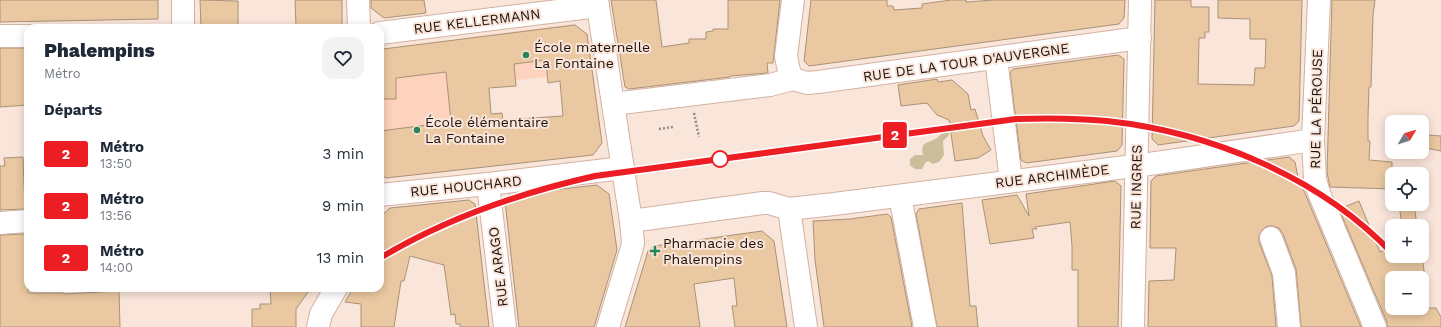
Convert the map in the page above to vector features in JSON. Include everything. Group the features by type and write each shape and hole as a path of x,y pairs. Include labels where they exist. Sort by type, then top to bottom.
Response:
{"street":[{"path":"182,0 183,24"},
{"path":"358,0 359,24"},
{"path":"613,104 770,84 793,78 789,71 786,56 793,0"},
{"name":"RUE INGRES","path":"1133,327 1140,0"},
{"name":"RUE LA PÉROUSE","path":"1319,0 1313,140 1315,179 1319,193 1375,327"},
{"path":"597,3 631,221 633,243 608,327"},
{"name":"RUE KELLERMANN","path":"384,32 597,3"},
{"path":"0,36 24,36"},
{"name":"RUE DE LA TOUR D'AUVERGNE","path":"793,78 807,83 1140,38"},
{"path":"996,58 1011,181"},
{"name":"RUE ARCHIMÈDE","path":"789,209 1136,165 1313,140"},
{"name":"RUE HOUCHARD","path":"384,195 623,168"},
{"name":"RUE ARAGO","path":"488,184 505,327"},
{"path":"900,196 925,327"},
{"path":"631,221 763,203 769,203 789,209 806,327"},
{"path":"0,223 24,221"},
{"path":"1271,238 1284,274 1289,327"},
{"path":"318,327 322,314 334,292"}],"path":[{"path":"690,95 699,137"},
{"path":"659,129 673,127"}],"shaded area":[{"name":"École élémentaire La Fontaine","path":"574,24 587,35 592,71 449,89 459,170 386,178 384,176 384,49 461,39 462,43 462,38"},
{"path":"948,126 949,135 943,141 944,155 939,162 933,164 928,161 922,169 917,169 911,166 910,159 915,155 923,155 922,150 924,145 937,138"}],"building":[{"path":"0,0 158,0 158,19 0,22"},
{"path":"200,0 238,1 238,24 201,24"},
{"path":"295,0 342,0 342,24 296,24"},
{"path":"371,0 424,0 426,13 384,18 371,8"},
{"path":"611,0 656,0 662,47 689,43 689,39 706,39 706,32 713,31 713,29 728,29 728,0 780,0 773,63 767,63 768,73 730,76 629,89 625,87"},
{"path":"811,0 887,0 887,6 893,6 894,10 922,8 922,4 951,0 966,0 966,2 994,0 1125,0 1124,18 1119,24 809,66 804,61"},
{"path":"1155,0 1191,0 1191,7 1209,7 1209,32 1205,32 1205,38 1199,38 1198,84 1254,85 1255,68 1265,68 1266,39 1250,39 1250,19 1218,18 1218,0 1302,0 1299,121 1294,126 1158,145 1152,139"},
{"path":"1332,0 1375,0 1373,15 1371,87 1369,87 1369,160 1392,162 1392,167 1385,167 1385,189 1330,187 1327,172"},
{"path":"575,25 587,34 602,143 593,155 386,178 384,176 384,130 451,122 446,72 396,78 396,99 384,99 384,49","holes":["546,60 548,83 560,81 563,116 503,120 502,113 491,114 489,88 516,86 514,64"]},
{"path":"0,48 24,48 24,105 0,107"},
{"path":"1118,55 1124,59 1122,145 1117,151 1026,163 1021,160 1010,73 1013,69"},
{"path":"937,79 938,82 952,80 968,94 971,110 975,109 983,136 991,150 978,158 955,161 949,120 937,115 927,103 901,106 898,85"},
{"path":"1429,135 1441,136 1441,151 1429,149"},
{"path":"23,157 24,209 0,210 0,166 5,166 4,158"},
{"path":"1289,157 1295,162 1298,177 1361,327 1301,327 1296,269 1283,234 1279,228 1267,226 1262,230 1259,236 1259,242 1272,276 1276,327 1148,327 1149,281 1174,280 1176,248 1150,248 1151,181 1156,176"},
{"path":"1115,181 1121,186 1118,327 1078,327 1078,270 1072,270 1070,222 1035,227 1037,229 1032,229 1034,238 990,244 982,200 1017,195 1029,216 1026,194"},
{"path":"597,185 609,194 617,250 594,327 519,327 505,201 509,195"},
{"path":"469,200 475,204 489,327 460,327 460,324 456,324 455,314 451,315 444,265 410,256 404,281 401,281 394,327 361,327 361,304 345,302 351,292 384,292 384,213 390,208"},
{"path":"1359,201 1380,252 1385,250 1385,263 1423,263 1424,271 1385,271 1385,315 1429,315 1429,308 1436,308 1441,317 1441,327 1387,327 1387,322 1339,209"},
{"path":"962,203 970,306 976,306 978,327 937,327 916,214 919,209"},
{"path":"1400,211 1415,211 1416,219 1401,219"},
{"path":"887,214 891,217 912,327 824,327 815,260 813,221 850,219"},
{"path":"762,231 774,241 787,327 735,327 732,306 737,306 734,278 694,284 700,327 625,327 648,251 654,246"},
{"path":"24,234 24,292 64,294 119,292 120,327 0,327 0,235"},
{"path":"270,292 308,292 296,309 296,327 252,327 252,309 260,309 260,304 271,304"}],"metro line":[{"name":"2","path":"384,256 436,228 470,213 541,189 595,176 1016,119 1051,118 1105,121 1141,126 1176,133 1211,143 1245,156 1278,171 1330,201 1385,247"}],"place":[{"name":"École maternelle La Fontaine","path":"526,55"},
{"name":"École élémentaire La Fontaine","path":"417,130"},
{"name":"Pharmacie des Phalempins","path":"655,251"}]}
